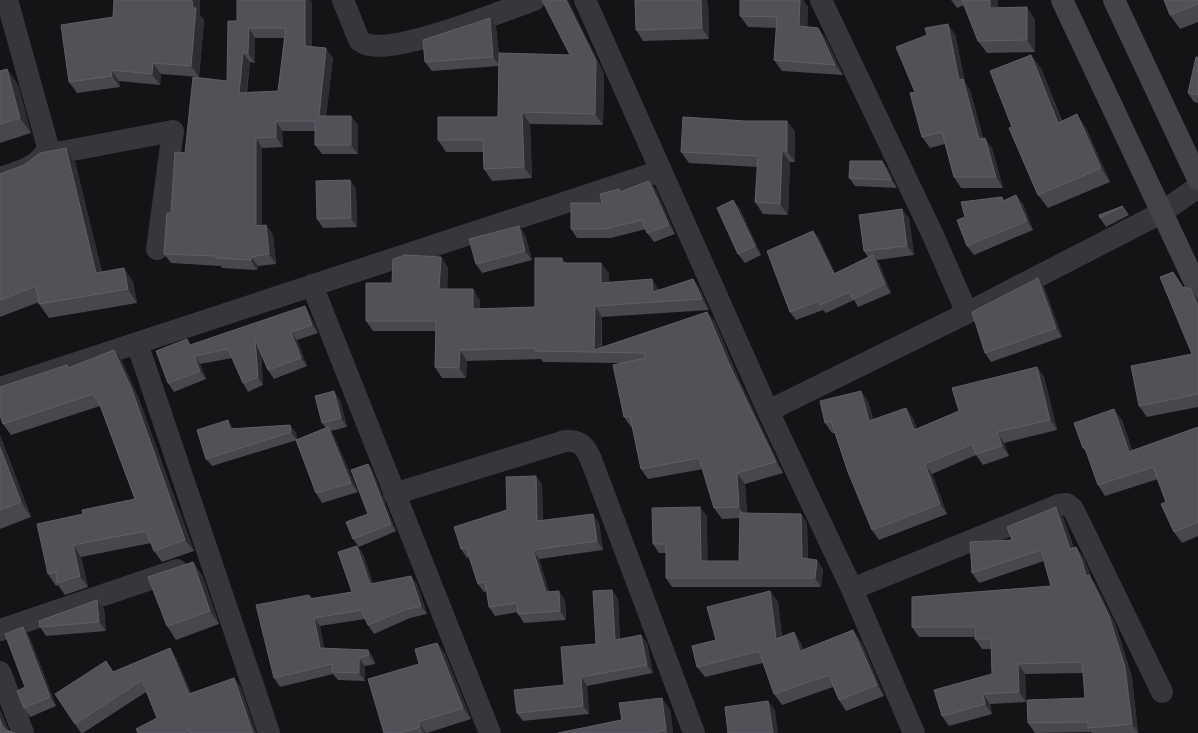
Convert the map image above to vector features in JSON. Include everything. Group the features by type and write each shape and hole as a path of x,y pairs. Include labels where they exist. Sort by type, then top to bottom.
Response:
{"street":[{"path":"7,0 47,139 48,147 46,155"},
{"path":"343,0 359,40 370,45 380,46 414,41 534,0"},
{"path":"584,0 768,411 852,589 914,733"},
{"path":"821,0 910,185 967,313"},
{"path":"1062,0 1161,213 1198,288"},
{"path":"1114,0 1198,179"},
{"path":"0,178 37,163 46,155 173,131 157,249"},
{"path":"0,388 661,171"},
{"path":"768,411 967,313 1161,213 1198,187"},
{"path":"312,285 490,733"},
{"path":"136,343 269,733"},
{"path":"394,494 565,441 579,442 585,448 590,457 694,733"},
{"path":"852,589 1059,505 1067,504 1073,509 1162,692"},
{"path":"0,630 210,559"},
{"path":"0,672 23,733"}],"building":[{"path":"114,0 192,0 193,8 196,8 191,66 153,63 152,74 111,70 112,76 69,82 61,25 113,17"},
{"path":"237,0 305,0 305,46 326,48 319,116 351,116 351,145 315,145 315,121 276,121 276,137 256,138 256,226 266,225 269,254 251,257 251,260 216,258 216,256 164,254 167,213 171,213 175,152 185,153 193,77 227,81 228,21 237,21","holes":["249,28 286,28 278,91 239,93 243,53 248,53"]},
{"path":"542,0 566,0 596,61 595,114 522,112 524,167 484,169 483,140 438,140 438,117 498,117 499,53 570,55"},
{"path":"635,0 701,0 702,28 636,30"},
{"path":"740,0 800,0 799,26 818,28 835,65 774,60 777,17 740,16"},
{"path":"962,0 990,0 990,8 1027,7 1027,40 978,41"},
{"path":"1164,0 1198,0 1198,4 1170,15"},
{"path":"490,18 493,57 425,62 423,40"},
{"path":"948,24 959,80 963,79 979,139 985,138 996,177 954,177 942,132 922,137 910,93 915,92 896,47 927,35 925,28"},
{"path":"1031,55 1058,123 1077,114 1101,168 1038,195 1009,128 1012,127 990,71"},
{"path":"1196,57 1198,57 1198,95 1188,93"},
{"path":"7,69 20,118 0,124 0,71"},
{"path":"683,117 746,121 787,121 787,151 782,151 780,204 755,202 758,156 681,152"},
{"path":"66,148 96,273 124,268 128,289 39,304 36,286 0,300 0,174 24,165 40,153"},
{"path":"850,161 882,161 891,180 849,178"},
{"path":"350,180 351,218 317,219 316,181"},
{"path":"649,181 669,225 647,233 642,220 605,229 571,229 571,203 602,203 600,194 619,189 620,192"},
{"path":"1016,195 1027,221 967,246 957,220 965,217 961,202 1002,197 1003,201"},
{"path":"733,200 755,246 738,254 717,208"},
{"path":"1123,206 1100,218 1099,215"},
{"path":"902,209 907,246 864,251 859,215"},
{"path":"519,226 525,251 476,264 469,239"},
{"path":"813,231 834,274 873,255 885,284 853,299 849,292 820,305 818,301 790,312 767,251"},
{"path":"405,255 441,257 439,289 473,289 473,309 535,307 535,258 562,258 562,263 601,263 601,283 652,279 653,292 693,279 702,299 595,306 594,350 707,312 730,366 776,462 737,473 739,507 714,508 699,458 641,469 630,416 624,417 613,365 645,358 644,353 535,351 535,348 460,350 459,368 435,367 436,321 366,321 366,283 392,283 393,259"},
{"path":"1173,272 1182,287 1191,289 1198,306 1198,394 1139,406 1131,366 1192,354 1160,277"},
{"path":"1038,278 1056,328 985,353 972,312"},
{"path":"305,306 312,325 291,332 301,358 268,370 255,339 258,377 243,383 228,349 194,356 200,371 168,383 156,351 187,339 190,345"},
{"path":"114,350 132,390 185,540 154,551 146,531 73,545 80,576 57,583 56,572 48,574 37,524 83,514 82,510 135,499 100,405 93,394 3,424 0,415 0,387 67,365 68,368"},
{"path":"1037,367 1050,420 997,432 1002,446 976,454 972,444 925,464 940,504 872,530 848,472 831,421 825,423 820,401 861,391 869,421 906,408 914,430 959,411 952,388"},
{"path":"334,391 341,418 322,423 315,396"},
{"path":"1114,409 1129,452 1198,427 1198,522 1174,532 1161,504 1166,502 1153,467 1098,485 1085,448 1083,448 1074,423"},
{"path":"228,420 230,429 290,425 291,432 206,459 197,430"},
{"path":"328,427 351,483 316,493 296,440"},
{"path":"0,447 21,502 0,510"},
{"path":"368,464 391,524 353,539 346,522 368,514 351,470"},
{"path":"536,476 537,521 593,514 597,541 533,550 546,592 559,591 560,611 518,614 517,603 489,607 485,581 478,584 466,547 461,549 454,527 507,510 506,477"},
{"path":"700,507 701,561 739,561 740,513 801,514 802,558 817,560 815,578 666,578 666,544 653,544 652,508"},
{"path":"1056,507 1070,549 1076,547 1086,576 1089,575 1109,616 1125,667 1132,724 1088,728 1088,722 1028,723 1027,700 1085,698 1082,662 1018,664 1019,692 983,694 985,704 942,716 934,690 992,674 991,639 975,639 976,627 912,627 912,597 1051,586 1041,550 972,573 970,542 1012,540 1007,527"},
{"path":"357,546 370,584 411,576 421,606 404,610 368,625 361,610 314,618 320,648 368,650 369,655 359,658 359,673 332,672 332,664 274,678 256,605 309,595 310,599 352,592 338,552"},
{"path":"193,562 210,611 167,626 148,577"},
{"path":"612,590 615,640 641,635 647,665 581,677 583,706 517,713 514,690 564,685 561,647 596,644 593,591"},
{"path":"770,591 776,639 794,632 800,651 853,630 877,685 839,700 829,675 774,694 759,651 697,667 692,646 716,640 707,607"},
{"path":"97,600 99,622 40,627 39,621"},
{"path":"23,627 50,697 24,708 17,691 25,687 5,634"},
{"path":"437,643 463,708 418,722 420,727 400,733 384,733 368,679 419,664 415,649"},
{"path":"170,648 189,694 234,678 253,733 190,733 189,730 184,733 138,733 136,729 157,718 142,680 75,724 55,694 106,661 113,672"},
{"path":"662,698 666,730 653,733 558,733 622,720 619,703"},
{"path":"768,701 773,733 728,733 725,707"},
{"path":"0,719 6,730 15,733 0,733"}]}
